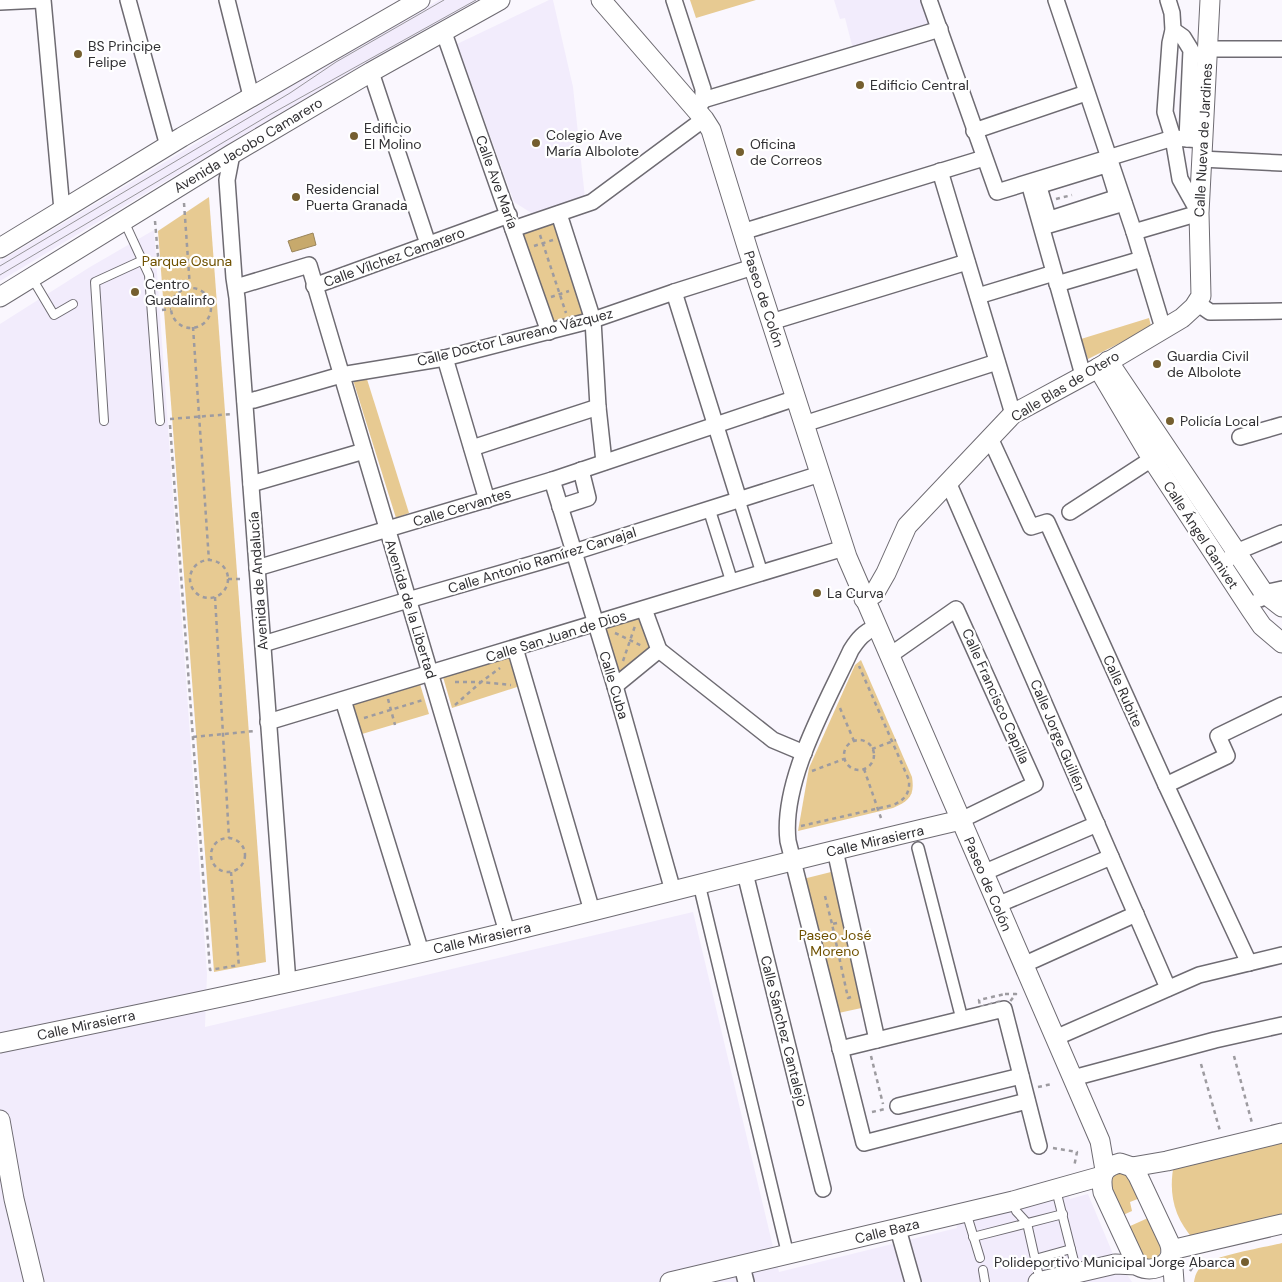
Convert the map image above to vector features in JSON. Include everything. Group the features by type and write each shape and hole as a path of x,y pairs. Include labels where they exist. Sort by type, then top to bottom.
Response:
{"street":[{"path":"0,2 42,0 62,210"},
{"path":"128,0 168,146"},
{"path":"227,0 251,96"},
{"path":"0,248 251,96 420,0"},
{"name":"Avenida Jacobo Camarero","path":"0,297 205,170 371,72 444,33 500,0"},
{"name":"Paseo de Colón","path":"601,0 701,110 711,130 753,267 844,548 864,599 1100,1141 1115,1169 1138,1176 1171,1255"},
{"path":"674,0 703,89 701,110"},
{"path":"1056,0 1109,158 1120,200"},
{"path":"1168,0 1172,13 1173,30 1170,43 1165,112 1187,139"},
{"name":"Calle Nueva de Jardines","path":"1197,303 1201,296 1199,213 1201,159 1187,139 1207,49 1210,0"},
{"path":"932,1 974,130 997,192 1109,158 1187,139"},
{"name":"Calle Vílchez Camarero","path":"236,287 309,265 314,286 428,244 511,222 559,214 592,202 701,110 940,29"},
{"path":"1134,232 1199,213 1180,180 1187,139 1191,50 1183,37 1173,30"},
{"name":"Calle Ave María","path":"444,33 549,332"},
{"path":"1207,49 1282,49"},
{"path":"371,72 428,244"},
{"path":"974,130 1086,93"},
{"name":"Avenida de Andalucía","path":"232,154 227,180 288,983"},
{"path":"742,232 984,158"},
{"path":"1201,159 1282,163"},
{"path":"1120,200 1050,217 1041,187 1106,167 1134,232 1163,328"},
{"path":"205,170 227,180"},
{"path":"940,171 1013,414"},
{"path":"1029,183 1056,278 1096,368"},
{"path":"1042,227 1120,200"},
{"path":"559,214 576,254 593,320 598,407 604,462"},
{"path":"978,296 1142,259"},
{"path":"772,322 967,262"},
{"name":"Calle Doctor Laureano Vázquez","path":"245,407 254,400 341,375 445,358 593,320 753,267"},
{"name":"Avenida de la Libertad","path":"314,286 507,932"},
{"path":"674,292 762,573"},
{"path":"1197,303 1210,312 1282,311"},
{"name":"Calle Blas de Otero","path":"864,599 874,594 908,526 1013,414 1182,318 1197,303"},
{"path":"445,358 487,500"},
{"path":"804,424 997,362"},
{"name":"Calle Ángel Ganivet","path":"1096,368 1236,552 1273,591 1282,607"},
{"name":"Calle Cervantes","path":"257,568 552,480 796,398"},
{"path":"472,448 598,407"},
{"path":"1240,437 1282,425"},
{"name":"Calle Rubite","path":"990,438 1031,527 1047,522 1166,785 1249,962"},
{"path":"251,484 364,451"},
{"path":"1070,512 1160,454"},
{"name":"Calle Ángel Ganivet","path":"1160,454 1221,566 1262,626 1282,643"},
{"path":"560,506 588,498 580,470"},
{"name":"Calle Antonio Ramírez Carvajal","path":"263,644 574,552 820,474"},
{"name":"Calle Cuba","path":"552,480 594,624 615,686 673,891"},
{"name":"Calle Jorge Guillén","path":"948,482 1168,988"},
{"path":"709,509 732,582"},
{"path":"1221,566 1236,552 1282,534"},
{"name":"Calle San Juan de Dios","path":"269,726 344,700 844,548"},
{"path":"1251,610 1273,591"},
{"name":"Calle Francisco Capilla","path":"889,656 956,608 1035,784 961,820"},
{"path":"644,609 659,650 773,740 809,758"},
{"path":"876,627 867,631 858,639 851,650 809,758 793,787 787,828 788,841 864,1143 1027,1101"},
{"path":"515,648 592,911"},
{"path":"615,686 659,650"},
{"path":"344,700 421,952"},
{"path":"1166,785 1228,756 1218,736 1282,705"},
{"name":"Calle Mirasierra","path":"0,1043 288,983 507,932 961,820"},
{"path":"984,873 1097,824"},
{"path":"918,848 962,1019"},
{"path":"835,850 872,1041"},
{"path":"997,905 1111,857"},
{"name":"Calle Sánchez Cantalejo","path":"745,873 823,1189"},
{"path":"699,884 788,1255"},
{"path":"1023,965 1136,914"},
{"path":"1055,1038 1199,975 1282,955"},
{"path":"840,1049 1004,1009 1039,1146"},
{"path":"1072,1078 1215,1040 1282,1025"},
{"path":"898,1106 1021,1076"},
{"path":"0,1120 14,1199 34,1282"},
{"name":"Calle Baza","path":"670,1282 744,1274 788,1255 1056,1190 1115,1169 1167,1161 1282,1133"},
{"path":"1115,1169 1102,1183 1104,1192 1142,1272"},
{"path":"1039,1282 1115,1264 1142,1272 1164,1266 1171,1255 1282,1224"},
{"path":"898,1229 913,1282"},
{"path":"1171,1255 1174,1268 1182,1278"}],"lane":[{"path":"124,221 150,275 160,421"},
{"path":"104,421 96,282 143,260"},
{"path":"32,278 54,315 73,304"},
{"path":"1056,1190 1077,1273"},
{"path":"1014,1201 1016,1211 1026,1223 1039,1282"},
{"path":"966,1212 980,1258"},
{"path":"973,1237 1063,1214"},
{"path":"1035,1259 1072,1249"},
{"path":"983,1270 985,1282"}],"path":[{"path":"184,199 190,288"},
{"path":"155,217 159,273"},
{"path":"538,228 568,319"},
{"path":"528,249 559,237"},
{"path":"190,288 203,292 207,297 210,310 205,322 193,328 181,325 173,316 171,309 178,293 190,288"},
{"path":"544,299 576,289"},
{"path":"162,310 171,309"},
{"path":"193,328 209,561"},
{"path":"231,872 239,966 210,970 170,419 199,416 245,407"},
{"path":"209,561 220,564 227,573 228,579 224,591 215,597 202,597 197,594 191,583 193,570 202,562 209,561"},
{"path":"182,583 191,583"},
{"path":"215,597 229,838"},
{"path":"615,686 639,616 644,609"},
{"path":"611,632 652,650 659,650"},
{"path":"452,708 481,682 504,665"},
{"path":"794,828 879,809 900,802 906,797 910,789 894,741 859,666 855,674"},
{"path":"453,682 481,682 520,686"},
{"path":"387,694 395,724"},
{"path":"358,720 425,700 423,694"},
{"path":"836,716 840,708 854,741"},
{"path":"193,737 269,726"},
{"path":"854,741 864,741 872,748 872,760 864,769 852,768 845,759 846,748 854,741"},
{"path":"872,748 894,741"},
{"path":"809,758 811,772 845,759"},
{"path":"864,769 881,818"},
{"path":"801,826 802,817"},
{"path":"229,838 240,842 246,857 241,867 231,872 220,870 212,862 211,856 214,845 218,841 229,838"},
{"path":"202,857 211,856"},
{"path":"825,896 832,924"},
{"path":"872,1041 885,1109 898,1106"},
{"path":"1234,1056 1252,1123"},
{"path":"1201,1064 1220,1130"},
{"path":"1040,1086 1052,1084"},
{"path":"1039,1146 1077,1152 1074,1168"},
{"path":"1182,1278 1203,1257"}],"shaded area":[{"path":"439,0 480,0 349,73 0,281 0,261 340,57"},
{"name":"Colegio Ave María Albolote","path":"549,0 553,0 573,87 585,198 533,214 514,202 457,44"},
{"path":"834,0 921,0 931,27 853,49 845,18 840,19"},
{"path":"154,230 207,974 205,1027 693,912 779,1272 957,1228 956,1221 1068,1193 1070,1199 1088,1194 1113,1254 1132,1282 0,1282 0,324 90,267"},
{"path":"313,233 316,245 292,252 288,241"}],"green space":[{"path":"690,0 756,0 696,18"},
{"name":"Parque Osuna","path":"209,197 266,962 214,972 158,231"},
{"path":"554,224 584,312 583,314 555,323 553,322 523,234 524,232"},
{"path":"1149,318 1151,326 1146,330 1088,359 1081,339"},
{"path":"366,376 409,513 396,518 353,380"},
{"path":"639,616 651,650 618,676 604,627"},
{"path":"510,655 520,686 452,708 443,677"},
{"path":"861,660 912,777 912,793 907,800 893,808 798,831 809,768 855,665"},
{"path":"420,684 429,714 362,734 353,704"},
{"name":"Paseo José Moreno","path":"835,871 866,1007 834,1014 803,879"},
{"path":"1282,1138 1282,1219 1194,1240 1187,1232 1174,1205 1172,1175 1174,1164"},
{"path":"1121,1173 1129,1176 1140,1198 1130,1202 1132,1211 1123,1215 1111,1185 1115,1175"},
{"path":"1148,1218 1161,1249 1158,1256 1151,1260 1142,1258 1128,1227"},
{"name":"Polideportivo Municipal Jorge Abarca","path":"1282,1243 1282,1282 1194,1282 1199,1269 1210,1261"}],"tram line":[{"path":"0,266 290,93 336,62 444,0"},
{"path":"0,275 271,114 476,0"}],"place":[{"name":"BS Principe Felipe","path":"78,54"},
{"name":"Edificio Central","path":"860,85"},
{"name":"Edificio El Molino","path":"354,136"},
{"name":"Colegio Ave María Albolote","path":"536,143"},
{"name":"Oficina de Correos","path":"740,152"},
{"name":"Residencial Puerta Granada","path":"296,197"},
{"name":"Centro Guadalinfo","path":"135,292"},
{"name":"Guardia Civil de Albolote","path":"1157,364"},
{"name":"Policía Local","path":"1170,421"},
{"name":"La Curva","path":"817,593"},
{"name":"Polideportivo Municipal Jorge Abarca","path":"1245,1262"}]}
